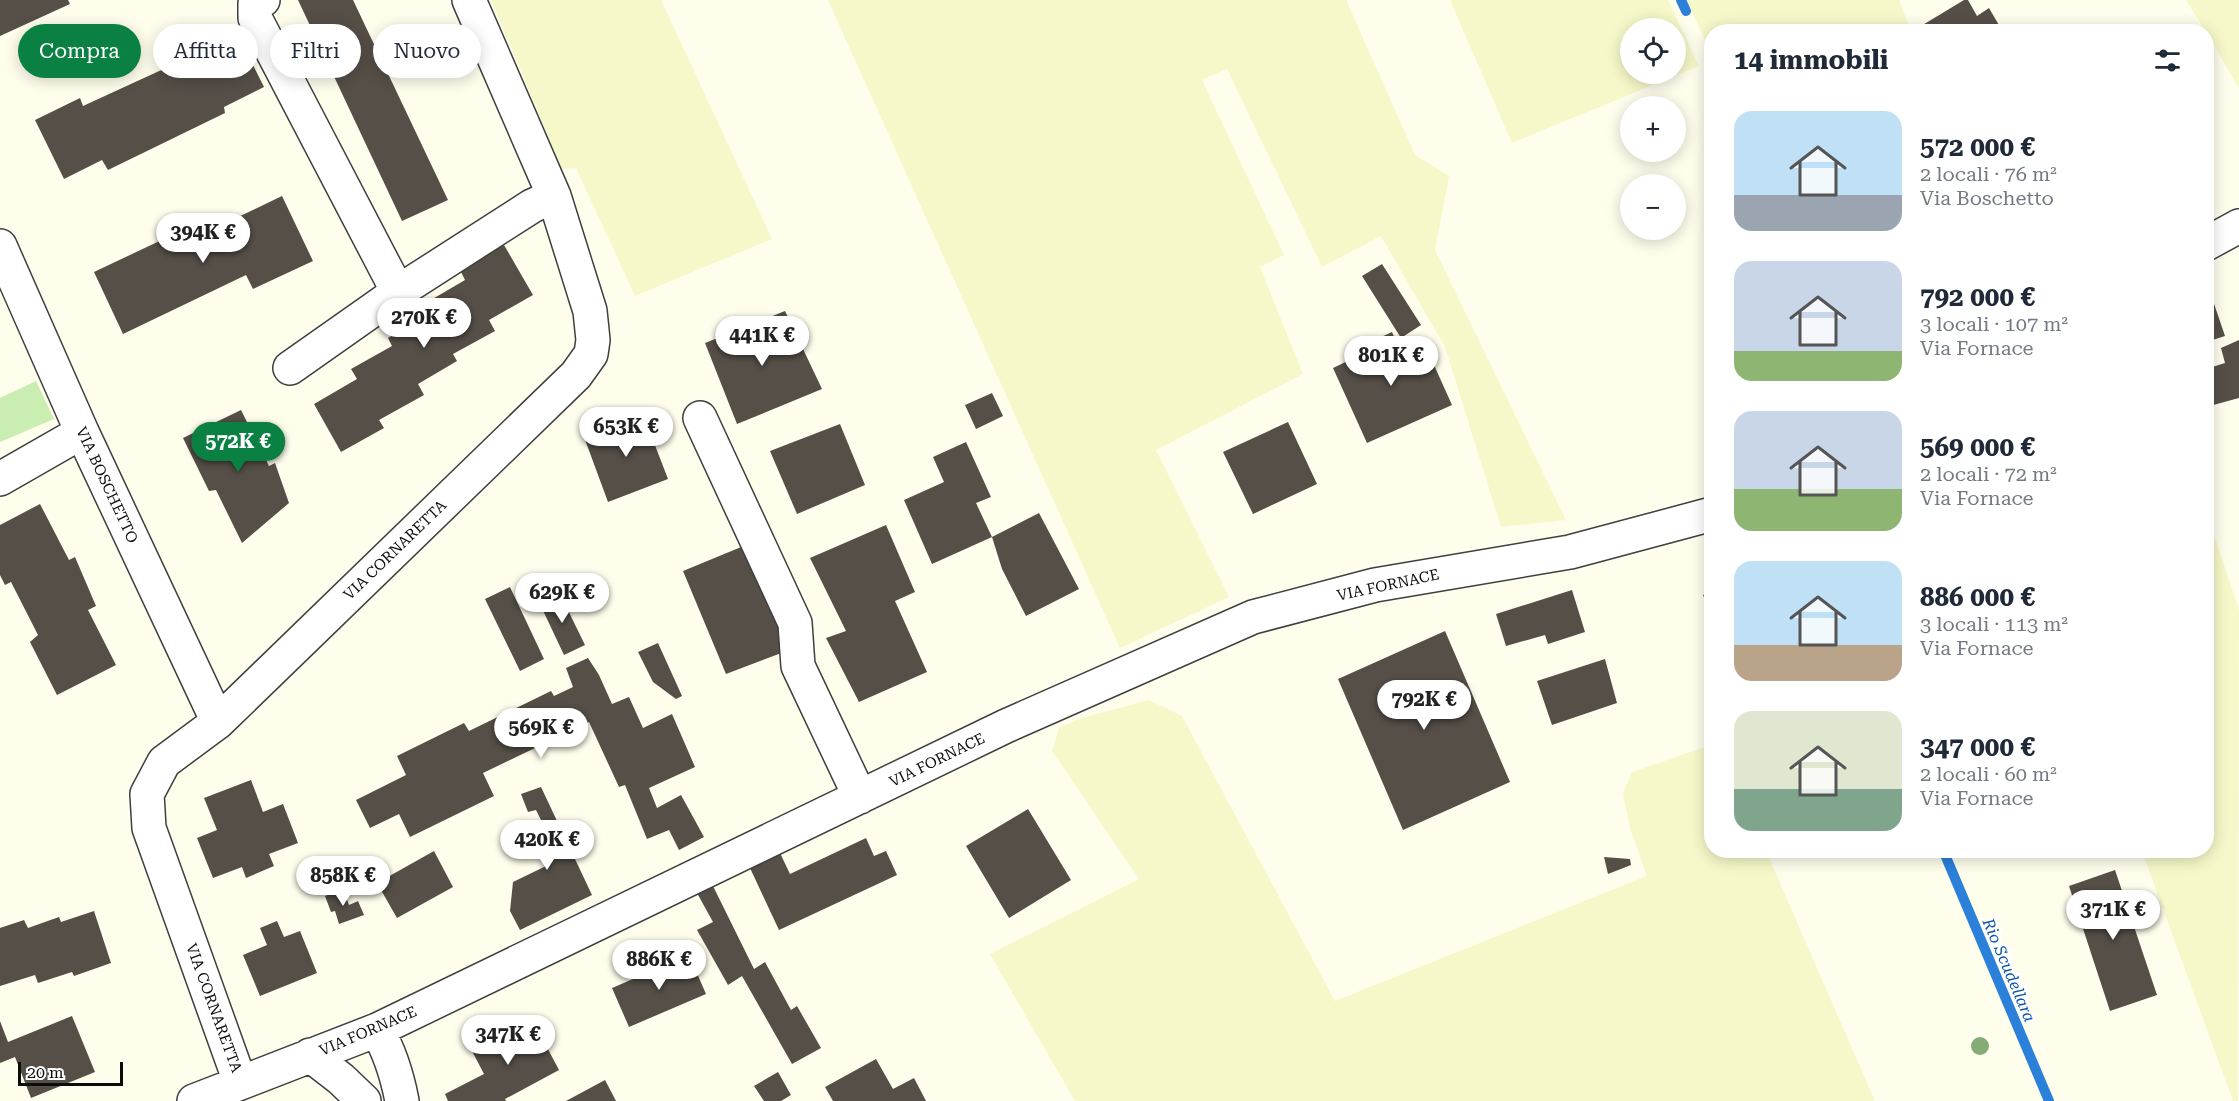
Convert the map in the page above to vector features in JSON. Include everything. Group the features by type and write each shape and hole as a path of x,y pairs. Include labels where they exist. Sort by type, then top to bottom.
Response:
{"street":[{"path":"263,0 255,4 255,18 398,292"},
{"name":"VIA CORNARETTA","path":"240,1082 149,828 147,794 164,762 218,722 576,375 591,354 593,340 590,311 554,196 469,0"},
{"path":"290,368 398,292 532,206 554,196"},
{"path":"2214,240 2239,226"},
{"name":"VIA BOSCHETTO","path":"0,246 82,432 218,722"},
{"path":"700,418 795,623 798,666 860,797"},
{"path":"0,479 82,432"},
{"name":"VIA FORNACE","path":"194,1101 377,1030 1006,726 1253,617 1376,585 1570,552 1704,516"},
{"path":"377,1030 388,1048 402,1101"},
{"path":"310,1055 341,1079 364,1101"}],"green space":[{"path":"491,0 661,0 772,239 635,296 576,168 562,169"},
{"path":"828,0 1346,0 1415,155 1449,176 1435,250 1566,520 1501,527 1445,347 1381,236 1322,267 1227,69 1202,80 1284,255 1260,267 1303,374 1156,450 1229,597 1120,648"},
{"path":"1450,0 1668,0 1676,18 1620,18 1620,84 1655,84 1626,96 1620,96 1620,99 1512,143"},
{"path":"1687,0 1899,0 1908,24 1704,24 1704,38"},
{"path":"2186,0 2239,0 2239,88 2214,46 2214,24 2201,24"},
{"path":"1686,38 1699,66 1686,71"},
{"path":"36,381 54,419 0,442 0,398"},
{"path":"2214,535 2239,610 2238,1101 2233,1101 2145,858 2214,858"},
{"path":"1149,700 1182,716 1335,1001 1647,876 1630,828 1623,793 1632,772 1704,747 1704,858 1769,858 1875,1101 1075,1101 990,954 1139,879 1052,751 1059,728 1078,719"}],"building":[{"path":"0,0 68,0 70,4 26,24 18,24 18,28 0,36"},
{"path":"298,0 353,0 373,42 373,78 390,78 448,200 402,221 335,78 361,78 361,24 309,24"},
{"path":"1964,0 1968,0 1977,16 1989,8 1998,24 1924,24"},
{"path":"153,74 153,78 258,78 258,75 264,87 224,107 225,113 108,170 102,160 64,179 35,120 80,98 83,106"},
{"path":"282,196 313,261 253,289 246,275 123,334 94,272 187,228 192,239"},
{"path":"504,245 533,295 489,320 495,331 453,354 457,361 418,384 424,395 379,420 384,428 341,452 314,404 357,379 351,369 392,346 388,338 430,314 424,304 465,280 460,270"},
{"path":"1382,264 1421,325 1401,338 1362,276"},
{"path":"2214,304 2225,336 2214,339"},
{"path":"785,311 822,389 737,424 705,343"},
{"path":"1392,332 1402,355 1425,345 1452,405 1367,443 1333,368 1354,358 1351,351"},
{"path":"2239,340 2239,398 2214,405 2214,366 2225,363 2221,348"},
{"path":"992,393 1003,416 976,429 965,405"},
{"path":"241,410 269,466 275,463 289,503 242,543 216,490 209,491 183,438"},
{"path":"643,414 668,479 608,502 584,437"},
{"path":"1288,422 1317,484 1253,514 1223,452"},
{"path":"840,424 865,485 797,514 770,451"},
{"path":"966,442 991,497 976,503 992,537 932,564 904,500 944,482 933,457"},
{"path":"40,504 69,560 75,557 96,606 88,610 116,665 57,695 30,642 38,635 11,582 5,585 0,575 0,525"},
{"path":"1039,513 1079,589 1026,616 1002,569 992,537"},
{"path":"886,525 915,592 895,601 927,672 859,702 826,638 846,631 810,558"},
{"path":"746,545 792,649 726,674 683,571"},
{"path":"510,587 544,659 520,671 485,599"},
{"path":"1572,590 1585,632 1548,644 1545,635 1506,646 1496,614"},
{"path":"559,592 585,645 564,655 539,602"},
{"path":"1445,631 1510,782 1403,830 1338,679"},
{"path":"658,643 682,696 676,699 653,682 638,652"},
{"path":"588,658 599,675 612,704 629,697 643,728 672,714 695,767 649,788 657,808 681,795 704,837 679,850 669,830 647,839 625,785 619,787 589,722 483,773 494,796 410,837 399,814 370,828 356,800 406,775 397,756 464,723 469,731 551,691 554,696 573,687 566,668"},
{"path":"1605,659 1617,703 1552,725 1537,681"},
{"path":"251,780 263,812 283,804 298,843 269,854 274,866 246,878 242,867 213,878 197,838 217,830 204,798"},
{"path":"541,787 592,895 520,930 510,911 513,882 546,866 530,833 544,826 536,810 528,812 521,794"},
{"path":"1028,809 1071,880 1009,918 966,846"},
{"path":"866,838 874,856 886,851 897,875 779,930 750,868 780,853 790,874"},
{"path":"434,851 453,887 397,918 377,883"},
{"path":"1604,857 1630,859 1631,865 1608,874"},
{"path":"2115,870 2157,995 2110,1011 2069,886"},
{"path":"712,884 754,969 765,962 791,1010 797,1006 821,1048 792,1064 742,976 728,985 697,930 713,922 697,893"},
{"path":"343,889 349,905 358,901 364,915 339,924 335,911 331,912 325,896"},
{"path":"94,911 111,963 74,976 72,972 38,983 35,975 0,986 0,928 24,920 28,928 59,917 61,922"},
{"path":"277,921 284,937 300,931 317,973 260,996 243,955 267,945 260,928"},
{"path":"689,955 706,994 629,1027 612,988"},
{"path":"72,1016 95,1072 31,1098 15,1057 0,1063 0,1021 8,1042"},
{"path":"532,1019 559,1070 505,1099 506,1101 448,1101 445,1094 484,1074 472,1051"},
{"path":"876,1059 893,1089 914,1078 926,1101 833,1101 825,1087"},
{"path":"778,1072 791,1095 781,1101 764,1101 754,1086"},
{"path":"605,1080 616,1101 566,1101"}],"waterway":[{"name":"Rio Scudellara","path":"1681,0 1686,11"},
{"name":"Rio Scudellara","path":"1946,858 2049,1101"}]}
